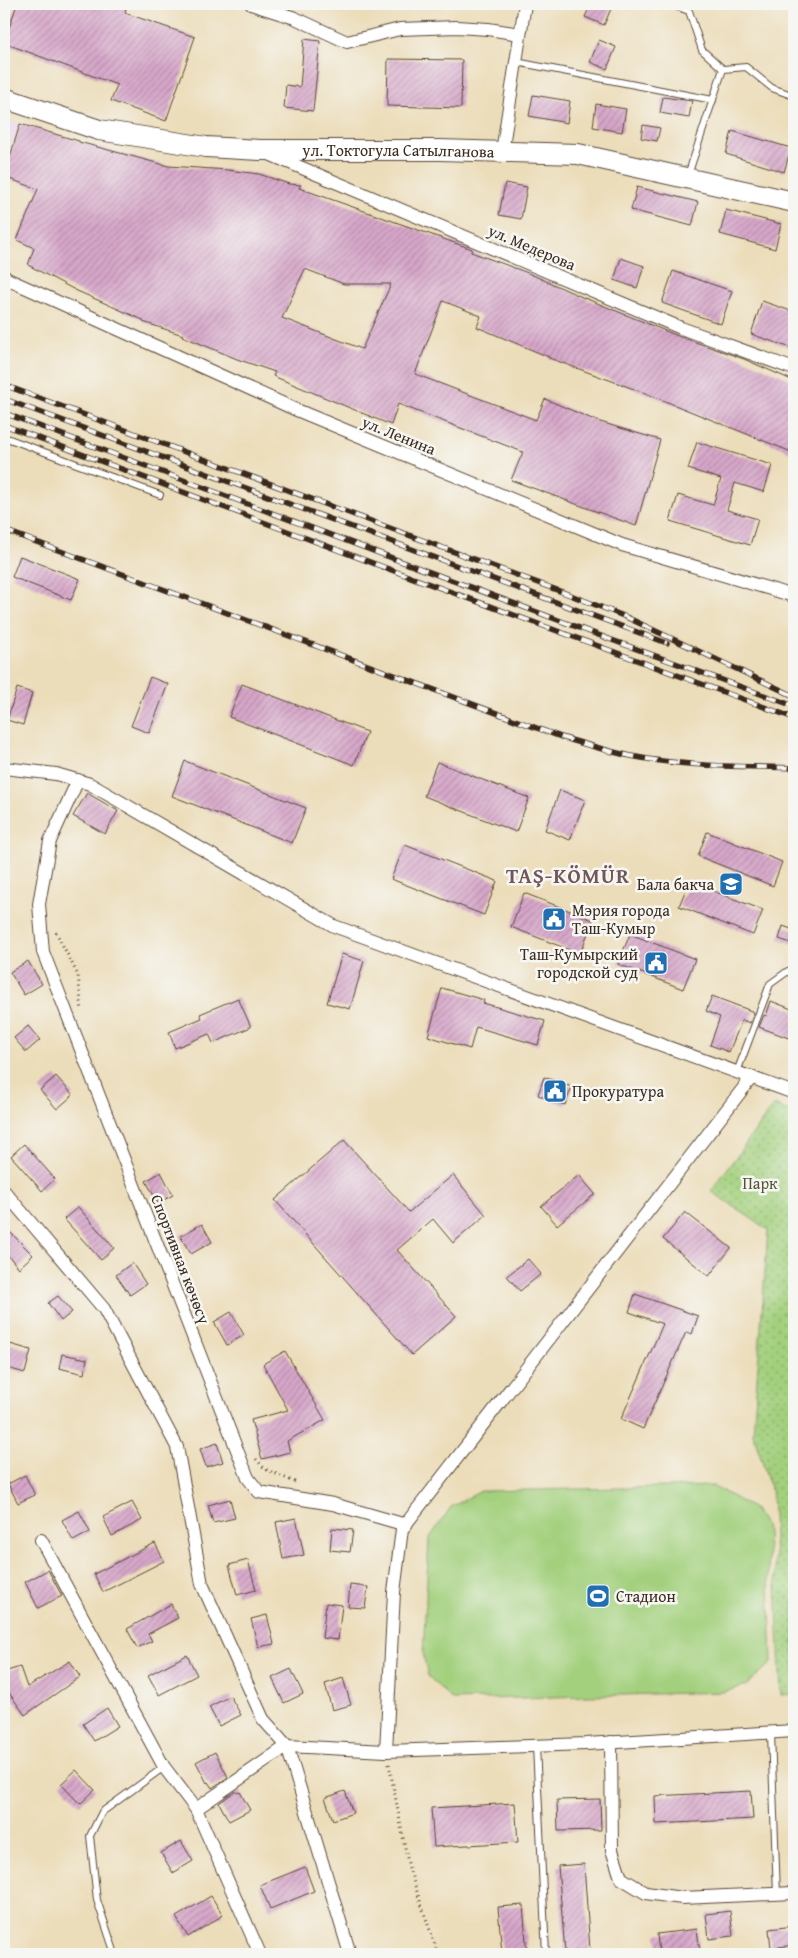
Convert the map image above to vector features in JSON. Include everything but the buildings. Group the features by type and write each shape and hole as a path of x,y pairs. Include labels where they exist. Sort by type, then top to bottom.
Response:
{"main road":[{"name":"ул. Токтогула Сатылганова","path":"4,98 99,130 206,147 260,150 578,154 794,202"}],"street":[{"path":"251,4 295,18 348,42 400,29 457,27 520,34"},
{"path":"502,152 524,4"},
{"name":"ул. Медерова","path":"260,150 681,328 794,369"},
{"name":"ул. Ленина","path":"4,276 299,411 613,541 794,596"},
{"path":"4,768 56,774 90,784 334,926 794,1093"},
{"name":"Спортивная көчөсү","path":"78,780 50,842 39,904 43,952 244,1469 252,1486 259,1492 333,1504 406,1525"},
{"path":"386,1751 394,1592 402,1530 752,1077"},
{"path":"4,1191 104,1309 177,1447 202,1584 263,1719 287,1746 350,1954"},
{"path":"41,1540 164,1768 196,1809 260,1954"},
{"path":"196,1809 287,1746 386,1751 536,1746 794,1732"},
{"path":"611,1742 612,1850 621,1878 646,1893 682,1898 794,1893"}],"lane":[{"path":"670,4 689,11 702,50 723,69 746,67 772,88 794,96"},
{"path":"516,62 713,100"},
{"path":"687,178 723,69"},
{"path":"4,437 160,495"},
{"path":"737,1072 770,984 788,970 794,973"},
{"path":"771,1733 777,1894"},
{"path":"536,1746 546,1954"},
{"path":"115,1954 97,1900 90,1836 102,1812 164,1768"}],"path":[{"path":"39,904 66,948 78,975 82,1014"},
{"path":"254,1457 265,1469 298,1483"},
{"path":"386,1751 409,1868 438,1954"}],"shaded area":[{"path":"4,119 19,124 7,156 4,154"}],"green space":[{"name":"Парк","path":"774,1105 794,1113 794,1694 781,1695 772,1493 753,1433 768,1230 711,1191"},
{"name":"Стадион","path":"714,1486 754,1509 767,1529 772,1662 747,1685 724,1692 452,1700 428,1676 423,1654 429,1539 451,1507 481,1491"}],"railway":[{"path":"4,385 573,596 626,617 794,696"},
{"path":"4,399 667,643"},
{"path":"4,413 609,639 794,706"},
{"path":"4,425 794,718"},
{"path":"4,530 570,740 651,760 712,765 794,768"}],"place":[{"name":"Бала бакча","path":"731,884"},
{"name":"Мэрия города Таш-Кумыр","path":"554,919"},
{"name":"Таш-Кумырский городской суд","path":"656,963"},
{"name":"Прокуратура","path":"555,1091"},
{"name":"Стадион","path":"598,1596"}],"district":[{"name":"TAŞ-KÖMÜR","path":"568,875"}]}
